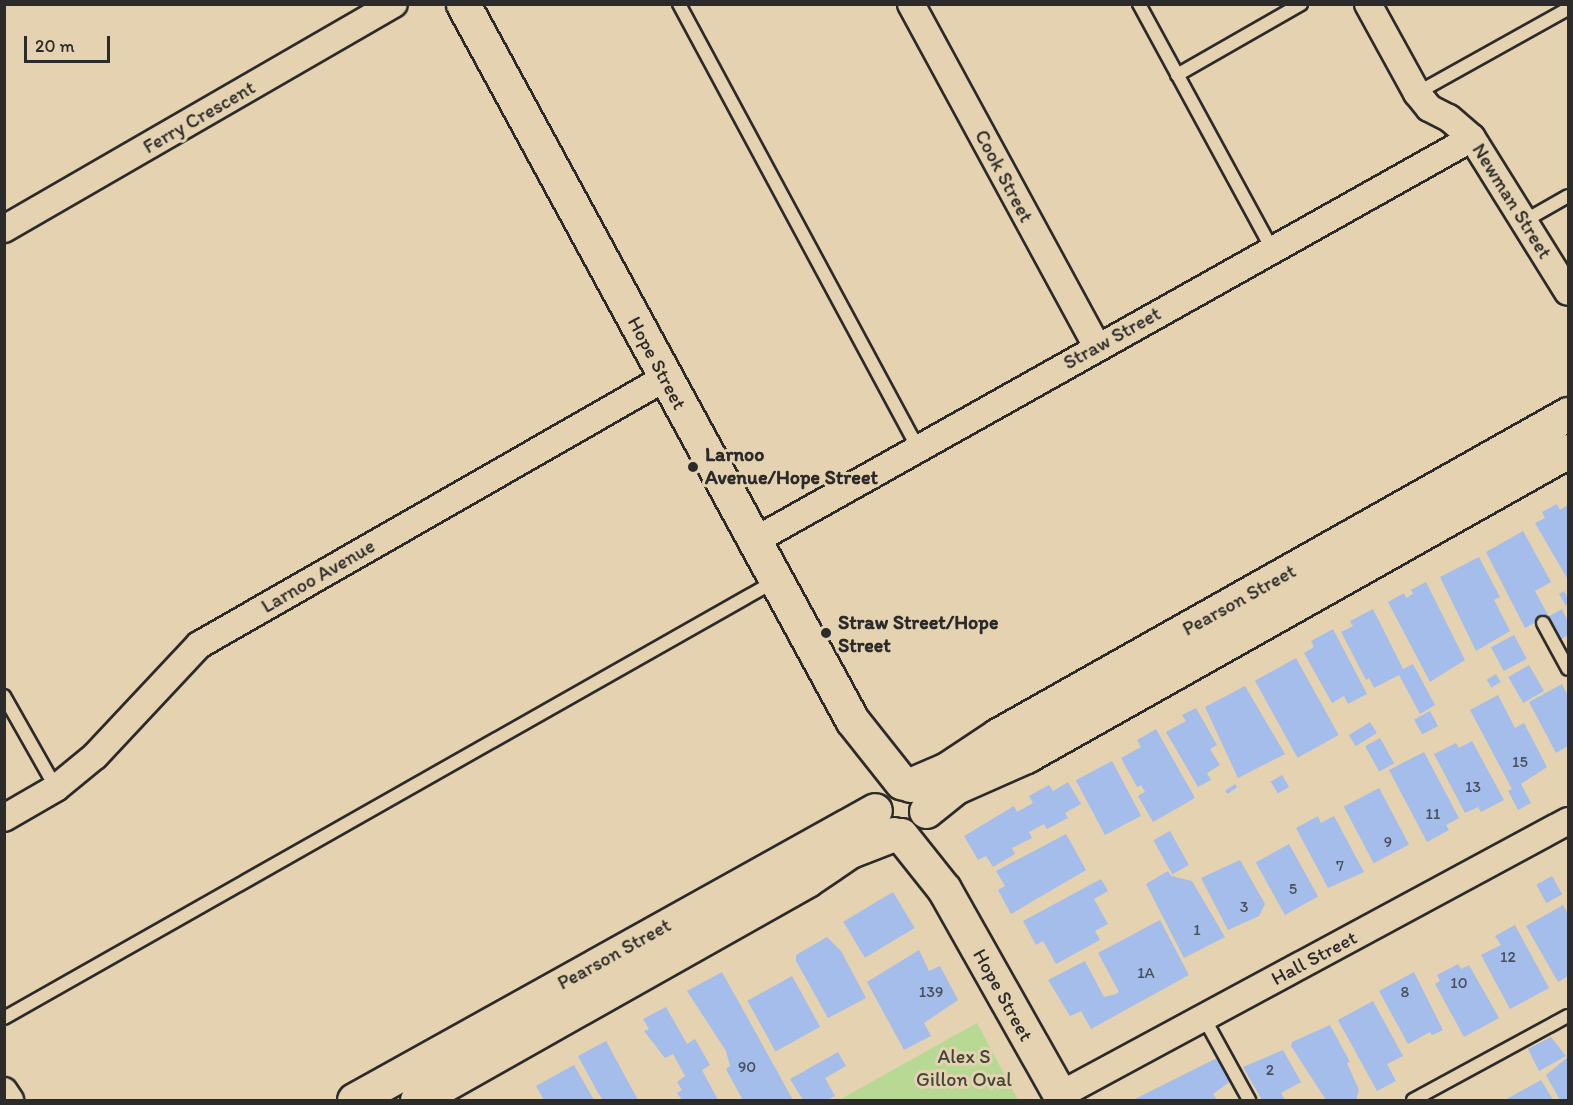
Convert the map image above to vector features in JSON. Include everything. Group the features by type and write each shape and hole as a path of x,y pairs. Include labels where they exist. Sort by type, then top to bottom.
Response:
{"street":[{"name":"Ferry Crescent","path":"4,229 394,4"},
{"name":"Hope Street","path":"463,4 944,889 1062,1098"},
{"name":"Cook Street","path":"911,4 1097,346"},
{"name":"Newman Street","path":"1368,4 1417,93 1430,108 1449,118 1472,138 1526,220 1568,292"},
{"name":"Straw Street","path":"754,541 1097,346 1472,138"},
{"name":"Larnoo Avenue","path":"4,818 56,788 95,756 199,645 665,378"},
{"name":"Pearson Street","path":"417,1101 807,880 850,851 947,769 998,735 1569,414"},
{"name":"Pearson Street","path":"358,1099 901,810 1026,756 1569,451"},
{"name":"Hall Street","path":"1062,1098 1204,1018 1569,821"},
{"path":"5,1092 10,1101"}],"lane":[{"path":"679,4 918,448"},
{"path":"1139,4 1272,249"},
{"path":"1177,75 1301,4"},
{"path":"1417,93 1569,9"},
{"path":"1526,220 1569,196"},
{"path":"4,1018 776,580"},
{"path":"1543,623 1569,669"},
{"path":"4,696 56,788"},
{"path":"1413,1101 1569,1016"},
{"path":"1204,1018 1250,1101"}],"green space":[{"name":"Alex S Gillon Oval","path":"977,1023 1018,1100 839,1100"}],"building":[{"path":"1557,504 1560,510 1568,505 1567,578 1535,523 1545,518 1542,512"},
{"path":"1523,531 1551,582 1535,591 1548,615 1525,628 1486,552"},
{"path":"1479,557 1500,597 1494,600 1510,631 1476,651 1440,577"},
{"path":"1426,582 1465,660 1430,682 1388,602 1404,593 1406,598 1413,594 1411,590"},
{"path":"1564,591 1568,599 1566,606 1559,594"},
{"path":"1373,609 1403,669 1413,664 1435,705 1420,714 1399,675 1374,688 1369,678 1366,680 1341,632 1353,626 1350,621"},
{"path":"1562,609 1568,622 1568,635 1560,640 1548,617"},
{"path":"1333,629 1367,694 1348,704 1344,696 1332,703 1304,653 1314,647 1311,641"},
{"path":"1514,635 1527,659 1504,671 1491,647"},
{"path":"1296,658 1339,735 1298,758 1255,681"},
{"path":"1529,665 1544,691 1523,703 1508,677"},
{"path":"1496,674 1501,682 1491,687 1487,680"},
{"path":"1562,684 1568,696 1568,746 1556,753 1529,702"},
{"path":"1245,686 1285,754 1238,778 1205,707"},
{"path":"1498,695 1515,728 1524,723 1547,767 1521,784 1531,803 1518,810 1508,791 1512,789 1470,710"},
{"path":"1196,708 1217,745 1210,749 1220,765 1207,773 1211,780 1198,787 1166,732 1186,721 1182,715"},
{"path":"1430,711 1438,726 1422,734 1414,719"},
{"path":"1370,722 1377,733 1356,746 1349,735"},
{"path":"1156,729 1195,798 1153,822 1138,796 1145,792 1141,785 1137,787 1121,758 1141,747 1137,740"},
{"path":"1380,738 1394,763 1379,772 1365,746"},
{"path":"1472,741 1504,800 1481,812 1478,807 1465,813 1434,754 1456,743 1459,748"},
{"path":"1424,752 1459,818 1446,825 1449,830 1427,842 1389,770"},
{"path":"1112,761 1141,816 1105,835 1076,780"},
{"path":"1282,775 1289,787 1278,794 1271,782"},
{"path":"1068,782 1081,804 1065,813 1068,818 1047,829 1044,824 1029,832 1032,838 1012,848 1015,854 993,867 986,856 978,860 964,836 1014,806 1017,812 1033,803 1029,796 1049,785 1053,791"},
{"path":"1235,784 1237,787 1227,794 1225,791"},
{"path":"1379,788 1409,845 1374,863 1344,807"},
{"path":"1318,816 1321,823 1334,816 1364,872 1328,888 1296,828"},
{"path":"1170,831 1189,865 1172,874 1153,840"},
{"path":"1066,834 1086,870 1011,914 998,890 1005,886 996,871"},
{"path":"1289,844 1318,896 1285,915 1256,862"},
{"path":"1240,860 1265,904 1259,916 1228,930 1201,878"},
{"path":"1168,871 1171,876 1192,881 1225,937 1184,958 1146,884"},
{"path":"1552,876 1562,894 1546,903 1536,885"},
{"path":"1101,879 1108,891 1094,899 1108,924 1095,931 1100,940 1056,964 1043,941 1036,945 1023,921"},
{"path":"893,892 915,928 865,958 843,922"},
{"path":"1563,905 1568,914 1568,976 1558,982 1526,926"},
{"path":"1160,920 1189,975 1091,1029 1081,1011 1070,1016 1048,980 1085,961 1104,997 1116,994 1119,992 1098,953"},
{"path":"1515,925 1549,988 1510,1009 1481,955 1501,945 1495,936"},
{"path":"827,937 841,951 866,998 828,1018 796,961 796,955"},
{"path":"919,950 929,971 940,966 958,1000 924,1023 931,1036 904,1050 867,982"},
{"path":"1458,964 1461,969 1469,965 1499,1018 1464,1037 1435,984 1440,981 1437,975"},
{"path":"722,972 793,1100 743,1100 740,1095 726,1069 730,1066 726,1051 687,991"},
{"path":"1414,972 1443,1030 1432,1035 1430,1032 1408,1044 1379,991"},
{"path":"792,976 820,1027 776,1051 747,1001"},
{"path":"1373,1001 1403,1056 1387,1064 1396,1081 1377,1091 1338,1020"},
{"path":"666,1007 687,1044 695,1039 710,1065 702,1070 718,1100 682,1100 677,1093 682,1090 677,1082 685,1076 673,1054 665,1058 644,1031 649,1029 643,1019"},
{"path":"1330,1025 1350,1062 1347,1063 1359,1090 1356,1100 1326,1100 1291,1046 1292,1042"},
{"path":"1551,1037 1566,1056 1539,1071 1528,1049"},
{"path":"606,1041 638,1100 603,1100 598,1093 578,1056"},
{"path":"1283,1050 1301,1082 1281,1093 1285,1100 1262,1100 1243,1067"},
{"path":"838,1052 846,1066 825,1078 835,1096 827,1100 803,1100 790,1079"},
{"path":"1219,1057 1232,1080 1213,1094 1217,1100 1133,1100"},
{"path":"1568,1057 1568,1100 1560,1100 1546,1075"},
{"path":"574,1065 594,1100 544,1100 536,1086"},
{"path":"1541,1080 1553,1100 1505,1100"}],"place":[{"name":"Larnoo Avenue/Hope Street","path":"693,467"},
{"name":"Straw Street/Hope Street","path":"826,633"}]}
